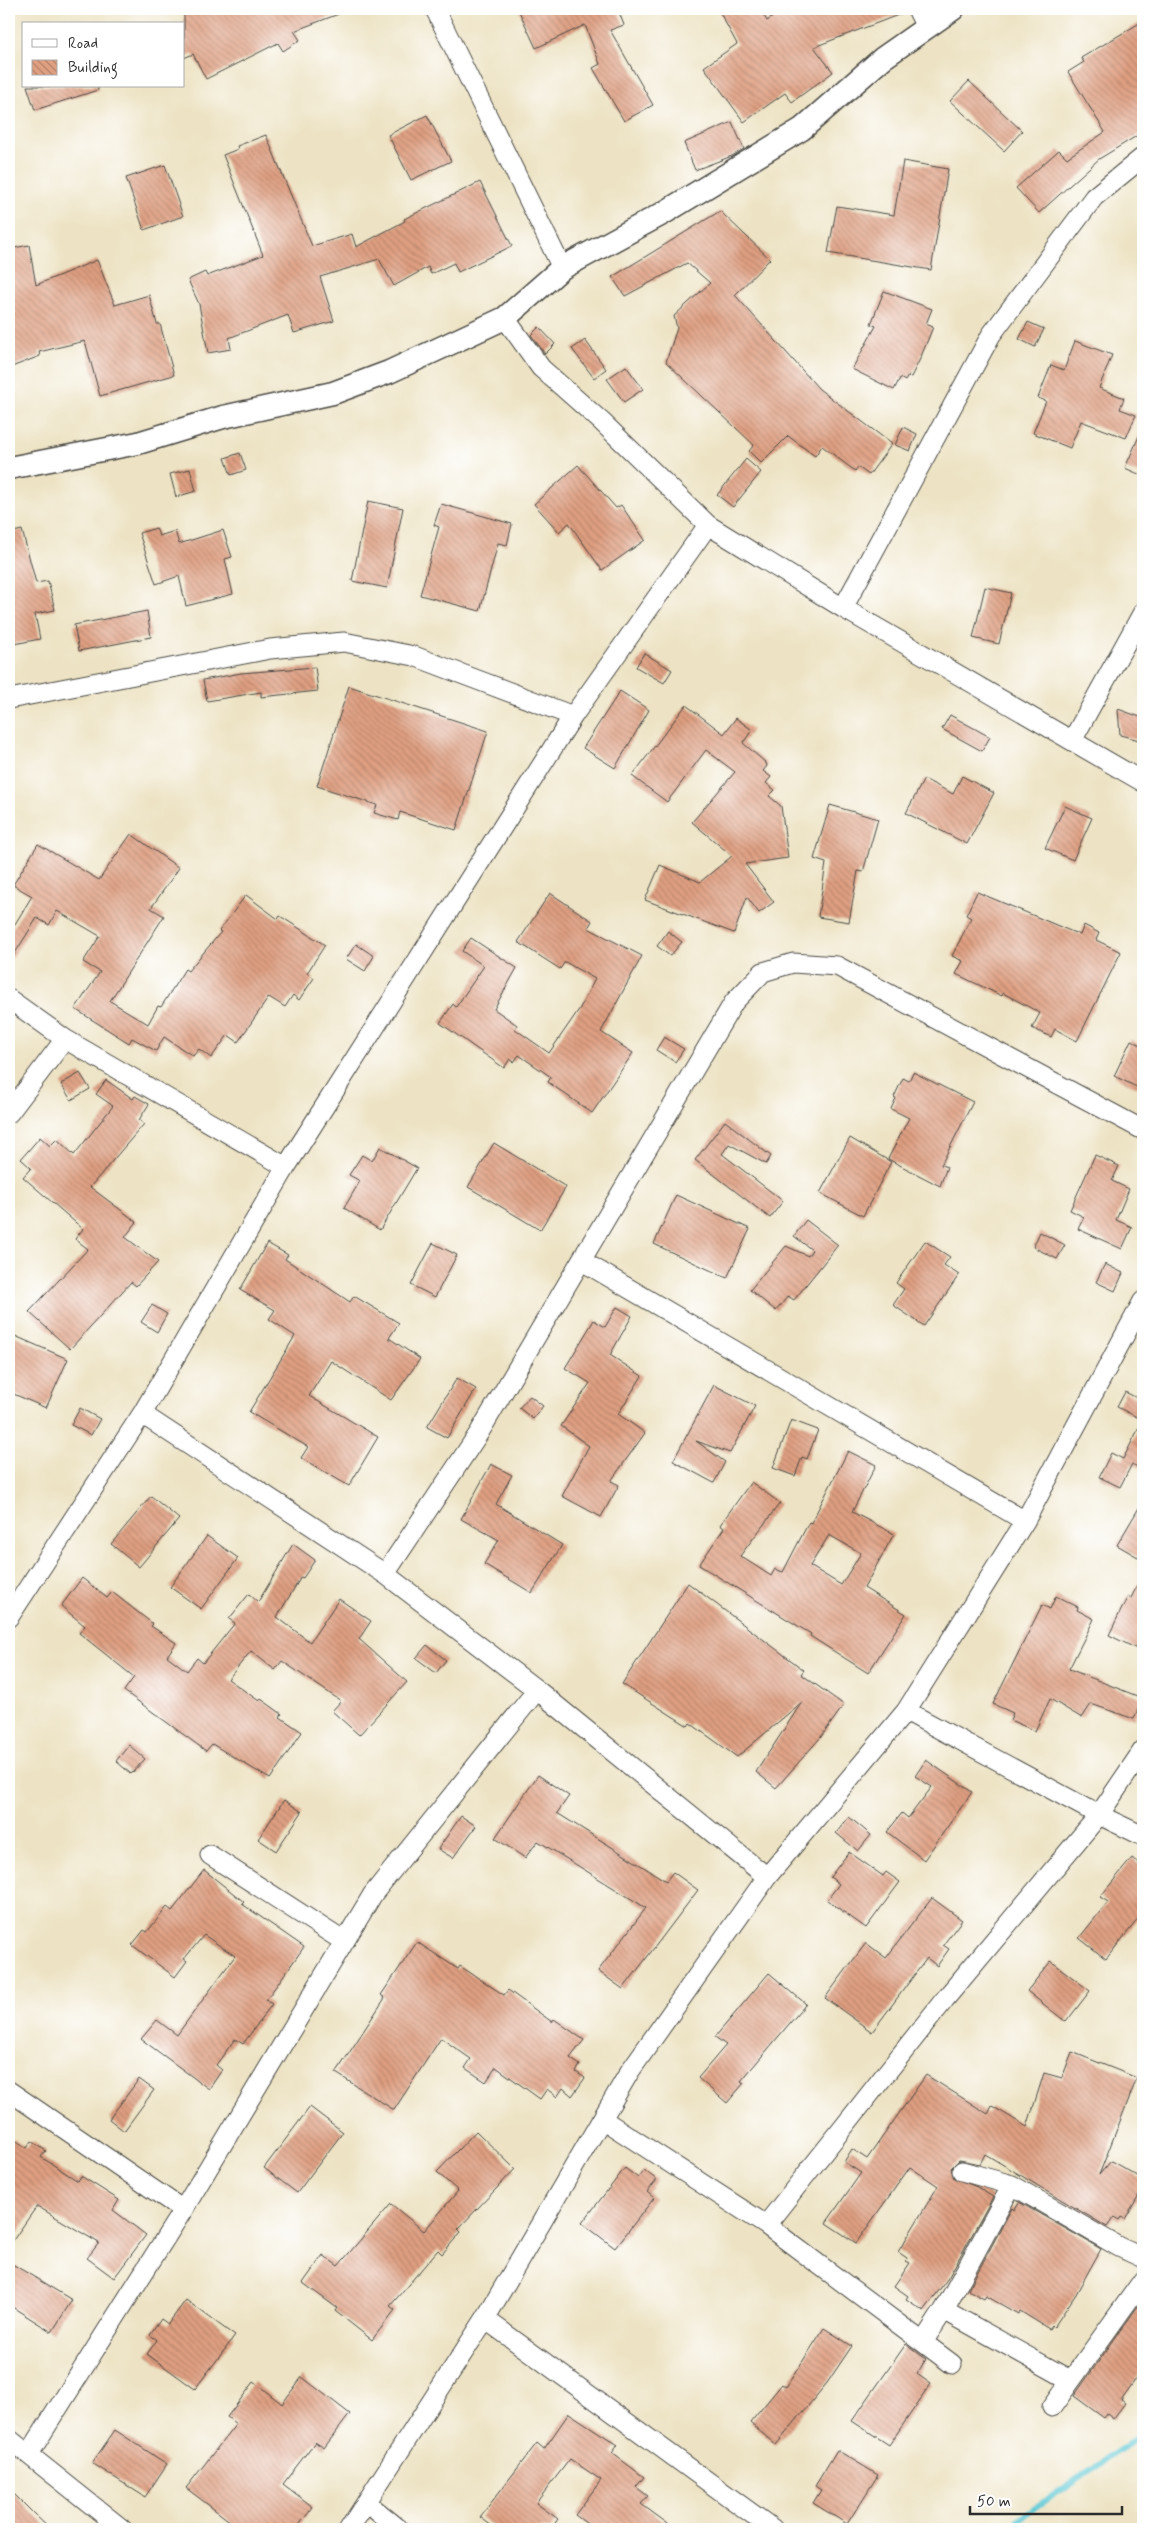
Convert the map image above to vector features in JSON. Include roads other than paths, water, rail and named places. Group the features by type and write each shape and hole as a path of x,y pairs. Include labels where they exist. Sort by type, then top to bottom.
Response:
{"street":[{"path":"435,9 562,268"},
{"path":"9,468 138,443 223,417 333,393 389,372 505,318 562,268 662,214 802,129 883,58 921,18 953,9"},
{"path":"843,608 991,335 1094,197 1143,158"},
{"path":"505,318 541,368 602,422 708,525 843,608 1073,739 1143,782"},
{"path":"9,1617 142,1414 286,1167 573,716 708,525"},
{"path":"1073,739 1143,612"},
{"path":"9,699 270,649 344,642 414,656 573,716"},
{"path":"385,1574 479,1433 734,1002 763,972 793,963 837,966 1143,1130"},
{"path":"9,999 65,1039 286,1167"},
{"path":"9,1112 65,1039"},
{"path":"582,1261 1025,1522"},
{"path":"349,2529 485,2319 630,2071 768,1877 906,1711 1025,1522 1143,1301"},
{"path":"142,1414 385,1574 537,1690 768,1877"},
{"path":"29,2454 183,2210 374,1894 404,1852 537,1690"},
{"path":"906,1711 1099,1815 1143,1836"},
{"path":"766,2224 946,1999 1099,1815 1143,1750"},
{"path":"210,1855 344,1941"},
{"path":"9,2091 183,2210"},
{"path":"602,2118 766,2224 952,2364"},
{"path":"962,2171 1012,2185 1119,2247 1143,2258"},
{"path":"923,2342 944,2310 1012,2185"},
{"path":"1052,2407 1143,2280"},
{"path":"944,2310 1070,2380"},
{"path":"485,2319 773,2529"},
{"path":"9,2439 122,2529"},
{"path":"367,2503 399,2529"}],"waterway":[{"path":"1007,2529 1143,2434"}]}
